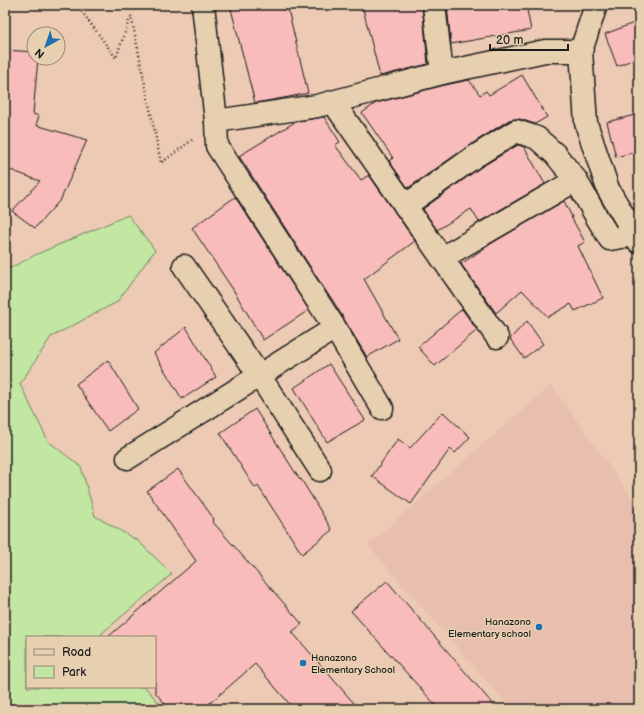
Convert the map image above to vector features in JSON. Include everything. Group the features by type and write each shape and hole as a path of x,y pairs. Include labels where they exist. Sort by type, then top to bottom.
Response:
{"street":[{"path":"203,5 216,121 217,146 335,328 382,408"},
{"path":"434,5 442,73"},
{"path":"596,5 581,51 586,123 608,189 637,239"},
{"path":"216,121 317,106 442,73 545,51 581,51"},
{"path":"333,102 497,337"},
{"path":"405,206 474,157 516,131 537,138 555,154 576,180 610,239 637,239"},
{"path":"442,258 576,180"},
{"path":"184,266 259,376 320,470"},
{"path":"128,458 335,328"}],"path":[{"path":"77,5 116,58 131,15 161,163 216,121"}],"shaded area":[{"name":"Hanazono Elementary school","path":"551,385 639,507 639,709 511,709 368,545"}],"green space":[{"path":"128,215 155,250 117,302 51,337 20,384 48,441 81,467 95,516 138,541 172,574 101,634 102,636 26,636 26,688 146,688 164,709 5,709 5,271 35,255"}],"building":[{"path":"230,5 287,5 308,93 255,103"},
{"path":"362,5 422,5 428,64 380,76"},
{"path":"447,5 526,5 531,30 451,44"},
{"path":"639,21 639,57 617,66 605,34"},
{"path":"5,50 26,51 26,66 37,66 33,114 39,116 36,125 87,140 61,199 35,228 12,211 40,181 5,168"},
{"path":"522,75 547,117 535,124 520,119 509,120 408,188 389,161 393,158 362,113 376,103 469,80 480,95 486,91 489,95"},
{"path":"639,114 639,151 616,157 607,122"},
{"path":"324,117 340,142 335,145 361,180 369,175 415,241 364,279 398,339 367,357 330,296 239,156 295,122"},
{"path":"518,145 524,147 545,184 479,222 471,209 437,230 423,209 481,167"},
{"path":"235,197 309,310 263,340 234,291 192,228"},
{"path":"564,201 585,242 578,246 603,298 575,311 571,304 548,317 522,290 496,313 461,264 492,243"},
{"path":"462,309 477,330 435,366 418,347"},
{"path":"527,321 543,344 524,358 510,339"},
{"path":"186,327 216,377 182,399 154,353"},
{"path":"108,360 138,409 108,431 76,384"},
{"path":"329,364 365,420 327,442 294,388"},
{"path":"255,409 300,480 301,479 332,530 302,554 258,486 255,488 220,433"},
{"path":"443,412 470,437 455,453 450,449 411,504 372,476 398,439 410,448"},
{"path":"178,469 214,519 212,521 302,624 292,632 359,709 294,709 255,664 203,709 169,709 155,692 156,636 109,636 196,561 147,491"},
{"path":"387,581 497,709 439,709 351,611"}],"place":[{"name":"Hanazono Elementary school","path":"539,627"},
{"name":"Hanazono Elementary School","path":"303,663"}]}
